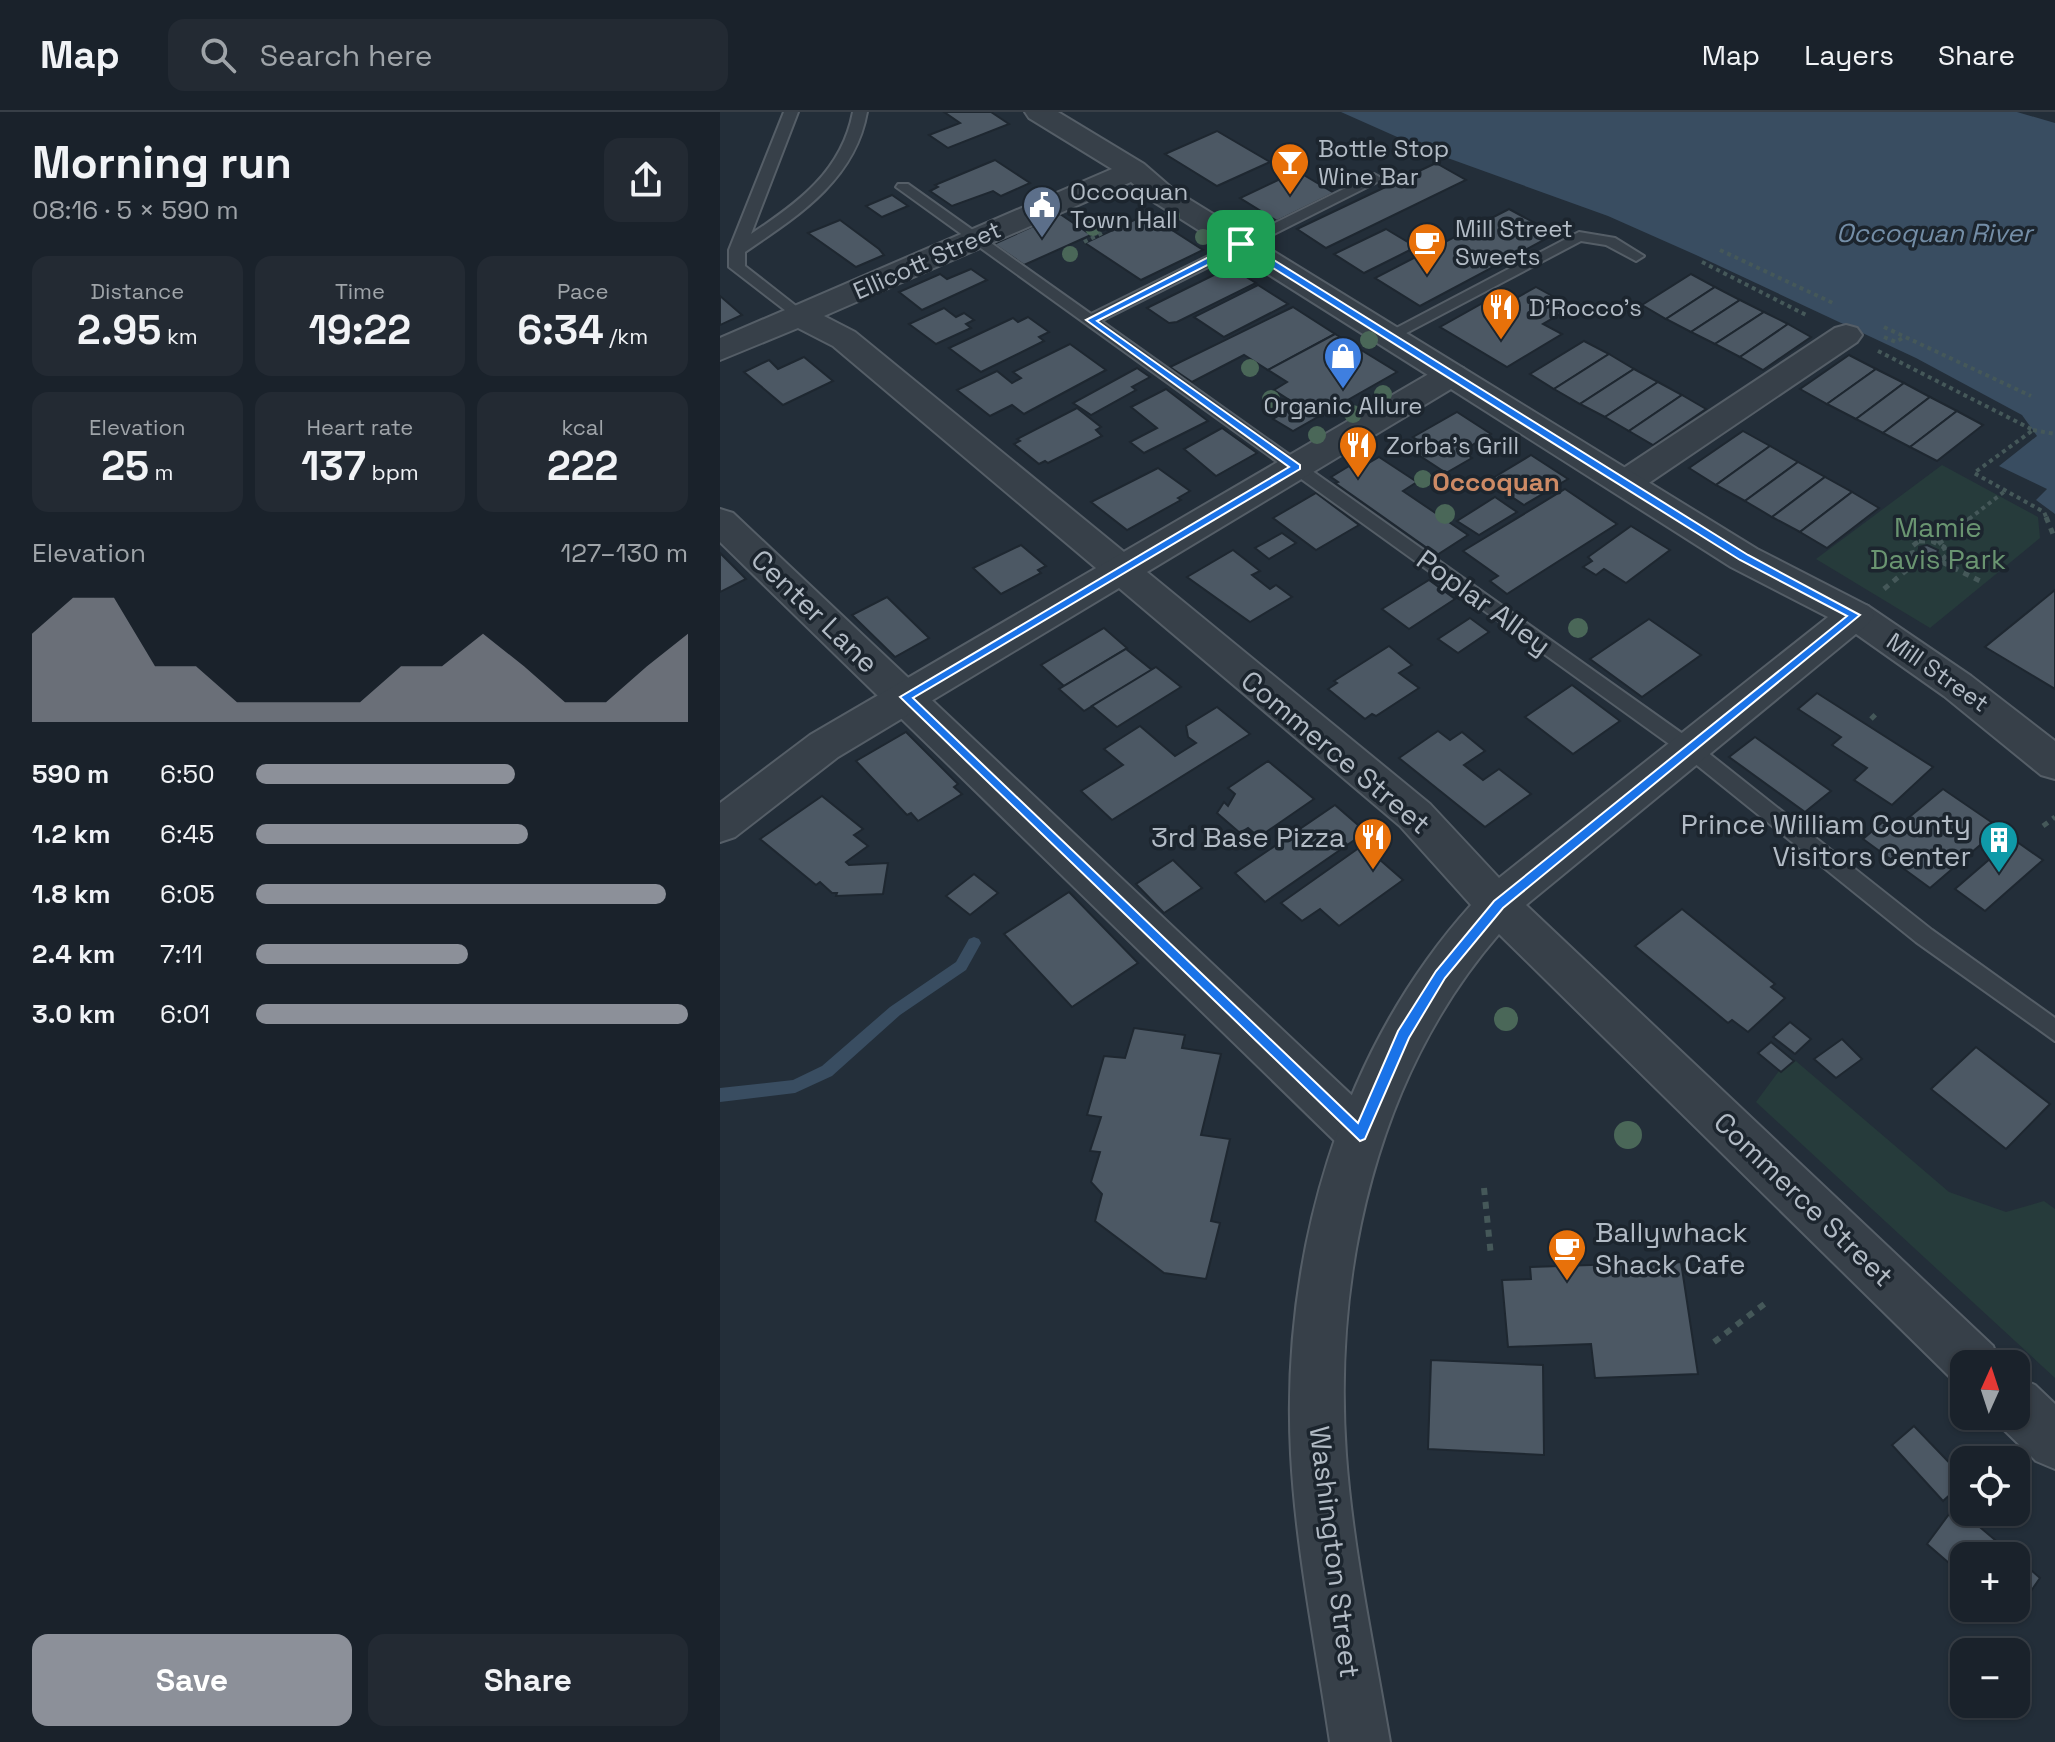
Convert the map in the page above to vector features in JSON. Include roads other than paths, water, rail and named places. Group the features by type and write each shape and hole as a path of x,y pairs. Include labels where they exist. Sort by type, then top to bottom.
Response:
{"street":[{"name":"Mill Street","path":"1039,112 1134,170 1164,196 1744,558 1865,606 2055,764"},
{"name":"Ellicott Street","path":"720,350 1134,170"},
{"name":"Commerce Street","path":"799,316 844,339 1415,815 1498,905 1959,1350"},
{"path":"1625,483 1846,335"},
{"path":"720,826 824,746 1451,375"},
{"name":"Center Lane","path":"720,521 1360,1134"},
{"name":"Washington Street","path":"1360,1742 1327,1525 1317,1416 1318,1374 1328,1272 1360,1134 1403,1036 1441,974 1498,905 1865,606"},
{"path":"2030,1418 2055,1442"}],"lane":[{"path":"791,112 737,250 737,267 799,316"},
{"path":"737,250 779,222 826,181 857,133 860,112"},
{"path":"1091,320 1374,178"},
{"name":"Poplar Alley","path":"903,187 1690,749 1914,928 2055,1031"},
{"path":"1389,336 1579,236 1610,241 1636,256"}],"water":[{"name":"Occoquan River","path":"1341,112 2017,112 2055,123 2055,514 2036,500 2047,489 1999,466 2037,436 2022,415 1916,358 1696,255 1608,216 1431,152"}],"waterway":[{"path":"720,1095 795,1086 827,1071 895,1011 961,966 974,943"}],"place":[{"name":"Bottle Stop Wine Bar","path":"1290,196"},
{"name":"Occoquan Town Hall","path":"1042,239"},
{"name":"Mill Street Sweets","path":"1427,276"},
{"name":"D'Rocco's","path":"1501,341"},
{"name":"Organic Allure","path":"1343,390"},
{"name":"Zorba's Grill","path":"1358,479"},
{"name":"3rd Base Pizza","path":"1373,871"},
{"name":"Prince William County Visitors Center","path":"1999,874"},
{"name":"Ballywhack Shack Cafe","path":"1567,1282"}],"district":[{"name":"Occoquan","path":"1496,482"}],"park label":[{"name":"Mamie Davis Park","path":"1938,543"}]}
